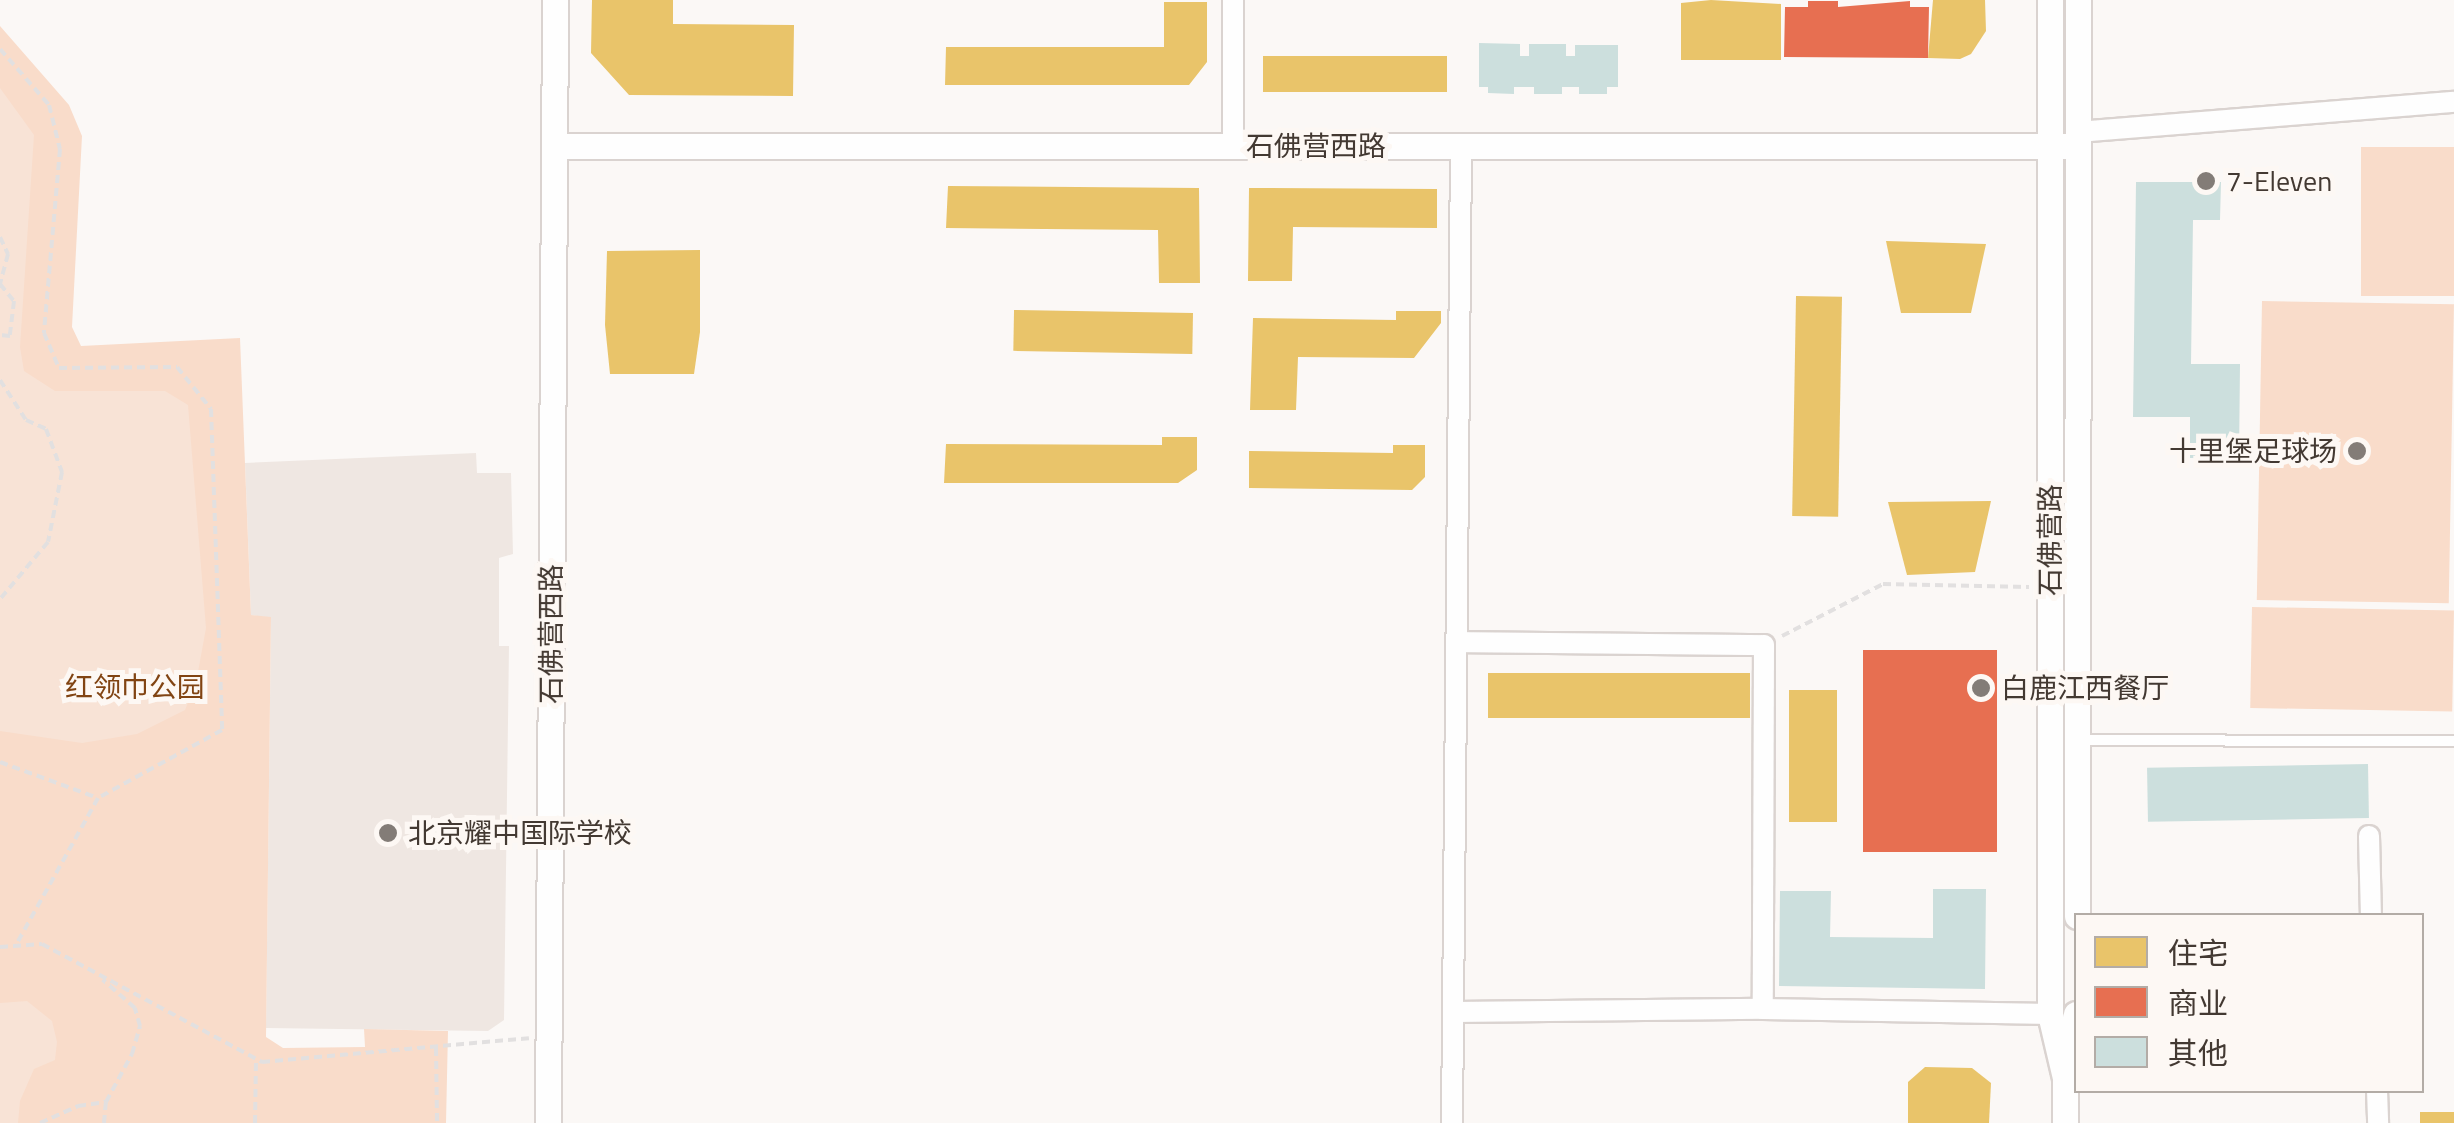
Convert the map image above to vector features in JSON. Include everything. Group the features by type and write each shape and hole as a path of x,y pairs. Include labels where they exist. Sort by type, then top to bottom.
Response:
{"street":[{"name":"石佛营西路","path":"548,1123 555,0"},
{"path":"1233,0 1233,146"},
{"name":"石佛营路","path":"2050,0 2050,588 2065,1123"},
{"name":"石佛营路","path":"2077,913 2078,0"},
{"path":"2078,139 2454,102"},
{"name":"石佛营西路","path":"554,146 2050,146 2078,139"},
{"path":"1452,1123 1461,146"},
{"path":"1458,642 1764,646 1764,1009"},
{"path":"2369,836 2371,913"},
{"path":"1454,1012 1764,1009 2064,1014"},
{"path":"2377,1093 2378,1123"}],"lane":[{"path":"2077,740 2454,740"}],"path":[{"path":"0,50 49,105 60,149 44,332 59,368 177,367 212,409 222,730 98,798 16,945"},
{"path":"0,236 8,254 0,284 14,301 10,336 0,335"},
{"path":"0,380 26,420 46,429 62,472 48,542 0,598"},
{"path":"1764,646 1882,584 2050,588"},
{"path":"0,762 98,798"},
{"path":"0,947 42,944 262,1062 549,1036"},
{"path":"74,962 119,991 135,1008 140,1026 132,1054 106,1102 104,1123"},
{"path":"436,1046 437,1123"},
{"path":"254,1123 256,1058"},
{"path":"40,1123 78,1106 106,1102"}],"shaded area":[{"path":"0,88 34,135 20,347 24,371 55,391 165,391 188,405 206,628 196,683 185,710 137,734 82,743 0,731"},
{"name":"北京耀中国际学校","path":"476,453 477,473 511,473 513,554 499,558 499,646 509,646 504,1020 488,1031 266,1028 271,618 251,615 245,463"},
{"path":"27,1001 52,1021 57,1042 55,1060 34,1069 20,1101 18,1123 0,1123 0,1003"}],"green space":[{"name":"红领巾公园","path":"0,26 69,105 82,136 72,327 81,346 240,338 251,615 271,617 266,1037 283,1048 365,1047 364,1029 448,1031 446,1123 0,1123"},
{"path":"2361,147 2454,147 2454,296 2361,296"},
{"name":"十里堡足球场","path":"2262,301 2454,304 2449,603 2257,600"},
{"path":"2252,607 2454,611 2452,712 2250,708"}],"building: 住宅":[{"path":"592,0 673,0 673,24 794,25 793,96 629,95 591,53"},
{"path":"1711,0 1781,4 1781,60 1681,60 1681,3"},
{"path":"1933,0 1985,0 1986,31 1971,54 1960,59 1928,58"},
{"path":"1164,2 1207,2 1207,62 1189,85 945,85 946,47 1164,47"},
{"path":"1263,56 1447,56 1447,92 1263,92"},
{"path":"948,186 1199,188 1200,283 1159,283 1158,230 946,228"},
{"path":"1249,188 1437,189 1437,228 1293,227 1292,281 1248,281"},
{"path":"1886,241 1986,244 1971,313 1901,313"},
{"path":"700,250 700,332 694,374 610,374 605,325 607,251"},
{"path":"1796,296 1842,297 1838,517 1792,516"},
{"path":"1014,310 1193,313 1192,354 1013,351"},
{"path":"1396,311 1441,311 1441,323 1414,358 1298,357 1296,410 1250,410 1253,318 1396,320"},
{"path":"1162,437 1197,437 1197,470 1178,483 944,483 946,444 1162,445"},
{"path":"1393,445 1425,445 1425,477 1412,490 1249,488 1249,451 1393,453"},
{"path":"1991,501 1975,572 1907,575 1888,502"},
{"path":"1488,673 1750,673 1750,718 1488,718"},
{"path":"1789,690 1837,690 1837,822 1789,822"},
{"path":"1925,1067 1972,1068 1991,1083 1989,1123 1908,1123 1908,1082"},
{"path":"2420,1112 2454,1112 2454,1123 2420,1123"}],"building: 商业":[{"path":"1808,1 1838,1 1838,7 1910,1 1910,7 1929,7 1928,58 1784,57 1785,7 1808,7"},
{"path":"1863,650 1997,650 1997,852 1863,852"}],"building: 其他":[{"path":"1479,43 1520,44 1520,56 1529,56 1529,44 1566,44 1566,56 1575,56 1575,45 1618,45 1618,87 1607,87 1607,94 1579,94 1579,87 1562,87 1562,94 1534,94 1534,87 1514,87 1514,94 1488,93 1488,87 1479,87"},
{"path":"2136,182 2221,182 2220,220 2193,220 2191,364 2240,364 2239,459 2190,458 2190,417 2133,417"},
{"path":"2368,764 2369,818 2148,822 2147,768"},
{"path":"1933,889 1986,889 1985,989 1779,986 1780,891 1831,891 1830,937 1933,938"}],"place":[{"name":"7-Eleven","path":"2206,181"},
{"name":"十里堡足球场","path":"2357,451"},
{"name":"白鹿江西餐厅","path":"1981,688"},
{"name":"北京耀中国际学校","path":"388,833"}]}
